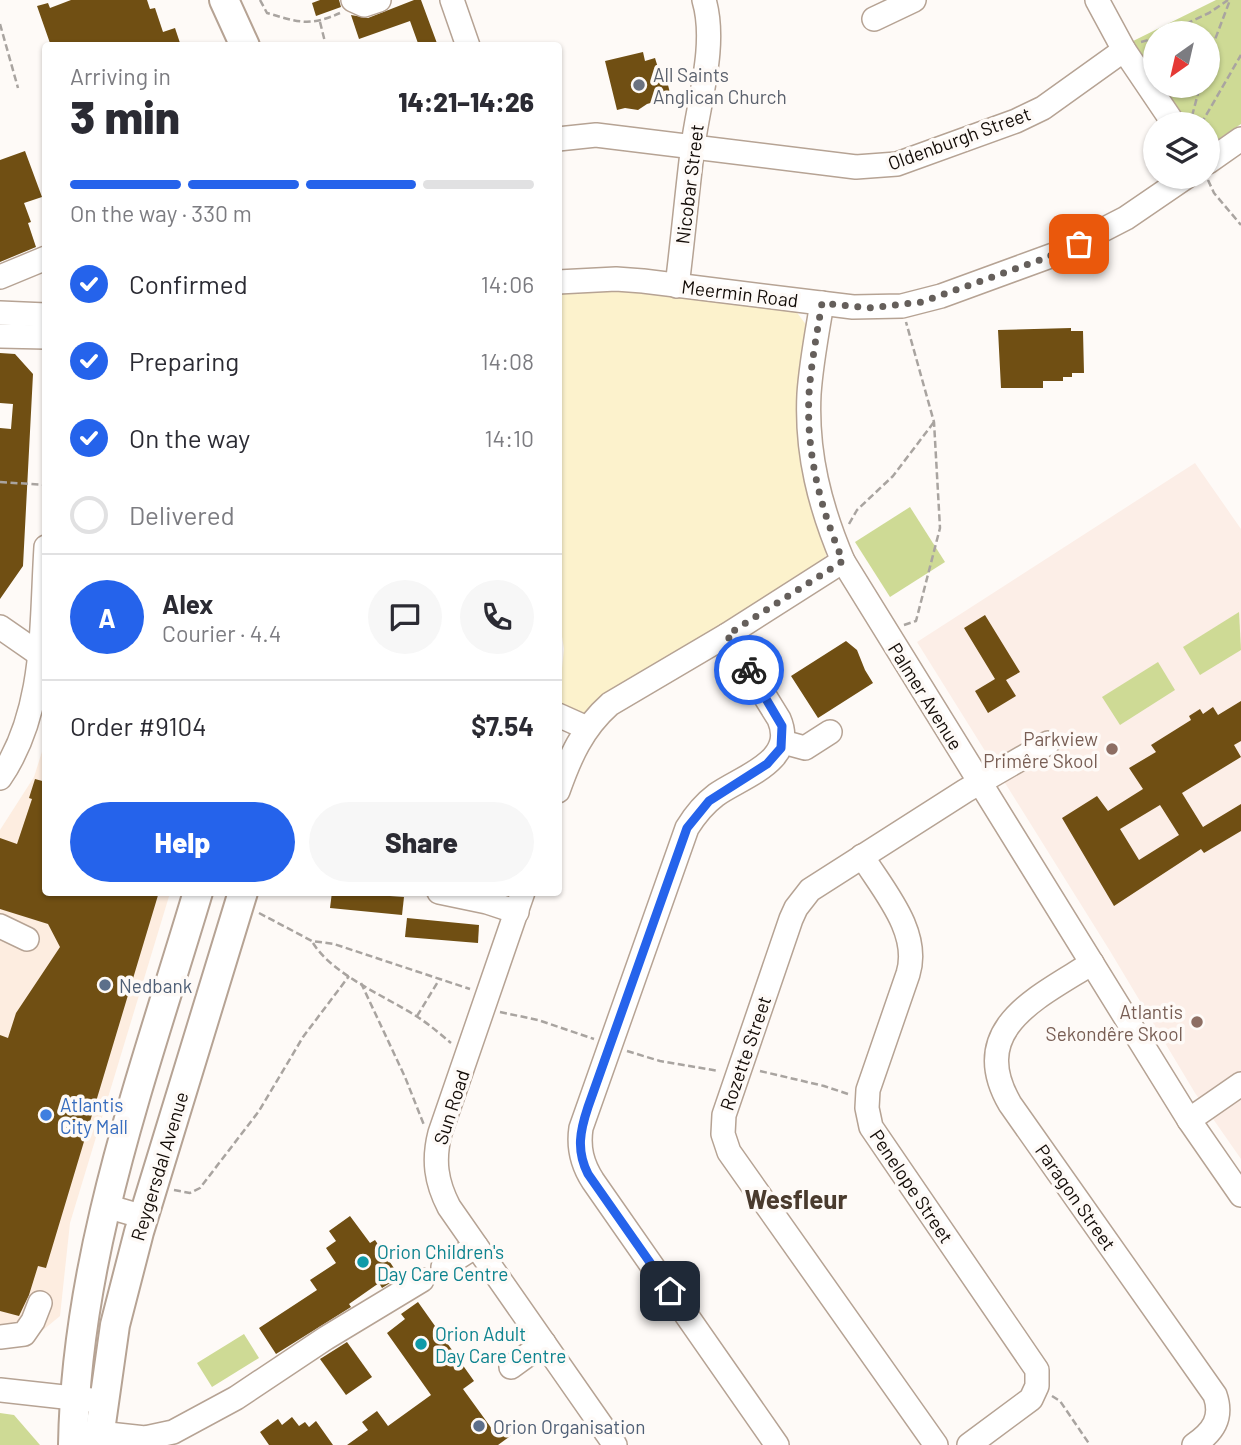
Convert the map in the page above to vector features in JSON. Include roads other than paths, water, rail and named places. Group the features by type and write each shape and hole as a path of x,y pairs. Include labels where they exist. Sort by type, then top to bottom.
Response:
{"main road":[{"path":"224,0 243,42"},
{"name":"Reygersdal Avenue","path":"98,1439 89,1400 81,1335 94,1255 114,1172 197,896"},
{"name":"Reygersdal Avenue","path":"73,1445 115,1325 138,1224 249,902"}],"street":[{"path":"348,5 364,5 379,0"},
{"path":"452,0 467,42"},
{"name":"Nicobar Street","path":"677,286 693,146 709,40 704,0"},
{"path":"874,19 914,0"},
{"path":"1097,0 1124,50 1166,112"},
{"name":"Oldenburgh Street","path":"562,139 596,135 856,167 888,166 1030,115 1124,50"},
{"path":"1220,154 1241,139"},
{"name":"Meermin Road","path":"562,282 616,279 869,308 902,306 942,296 1056,254 1126,218 1168,189"},
{"path":"0,277 42,260"},
{"name":"Palmer Avenue","path":"822,303 809,391 809,433 818,490 843,561 1189,1121 1241,1195"},
{"path":"0,313 42,315"},
{"path":"7,336 42,337"},
{"path":"562,779 569,759 587,728 610,704 727,635 843,561"},
{"path":"0,778 19,746 30,714 37,684 42,625"},
{"path":"0,627 39,654"},
{"path":"727,635 779,719 783,742 773,759 709,801 687,828 581,1128 580,1147 584,1166 777,1445"},
{"path":"562,717 587,728"},
{"path":"783,742 804,748 830,732"},
{"name":"Rozette Street","path":"936,1445 729,1152 723,1125 737,1074 796,908 810,890 980,782 1048,743"},
{"name":"Penelope Street","path":"862,856 907,929 912,956 870,1080 868,1115 877,1138 1034,1363 1038,1378 1037,1386 1026,1405 969,1445"},
{"path":"81,1335 113,1208 207,896"},
{"path":"113,1208 138,1224 233,896"},
{"path":"458,896 487,902 520,902"},
{"name":"Sun Road","path":"520,902 440,1133 436,1174 443,1196 476,1246 615,1445"},
{"path":"0,926 27,939"},
{"name":"Paragon Street","path":"1092,963 1018,1012 1001,1040 998,1073 1010,1104 1215,1395 1219,1412 1217,1421 1208,1435 1194,1445"},
{"path":"1189,1121 1241,1084"},
{"path":"443,1267 476,1246"},
{"path":"98,1439 156,1437 173,1432 236,1398 326,1338 422,1280"},
{"path":"0,1337 24,1334 40,1303"},
{"path":"511,1367 544,1343"},
{"path":"0,1390 89,1400"}],"place":[{"name":"All Saints Anglican Church","path":"639,85"},
{"name":"Parkview Primêre Skool","path":"1112,749"},
{"name":"Nedbank","path":"105,985"},
{"name":"Atlantis Sekondêre Skool","path":"1197,1022"},
{"name":"Atlantis City Mall","path":"46,1115"},
{"name":"Orion Children's Day Care Centre","path":"363,1262"},
{"name":"Orion Adult Day Care Centre","path":"421,1344"},
{"name":"Orion Organisation","path":"479,1426"}],"district":[{"name":"Wesfleur","path":"796,1198"}]}
